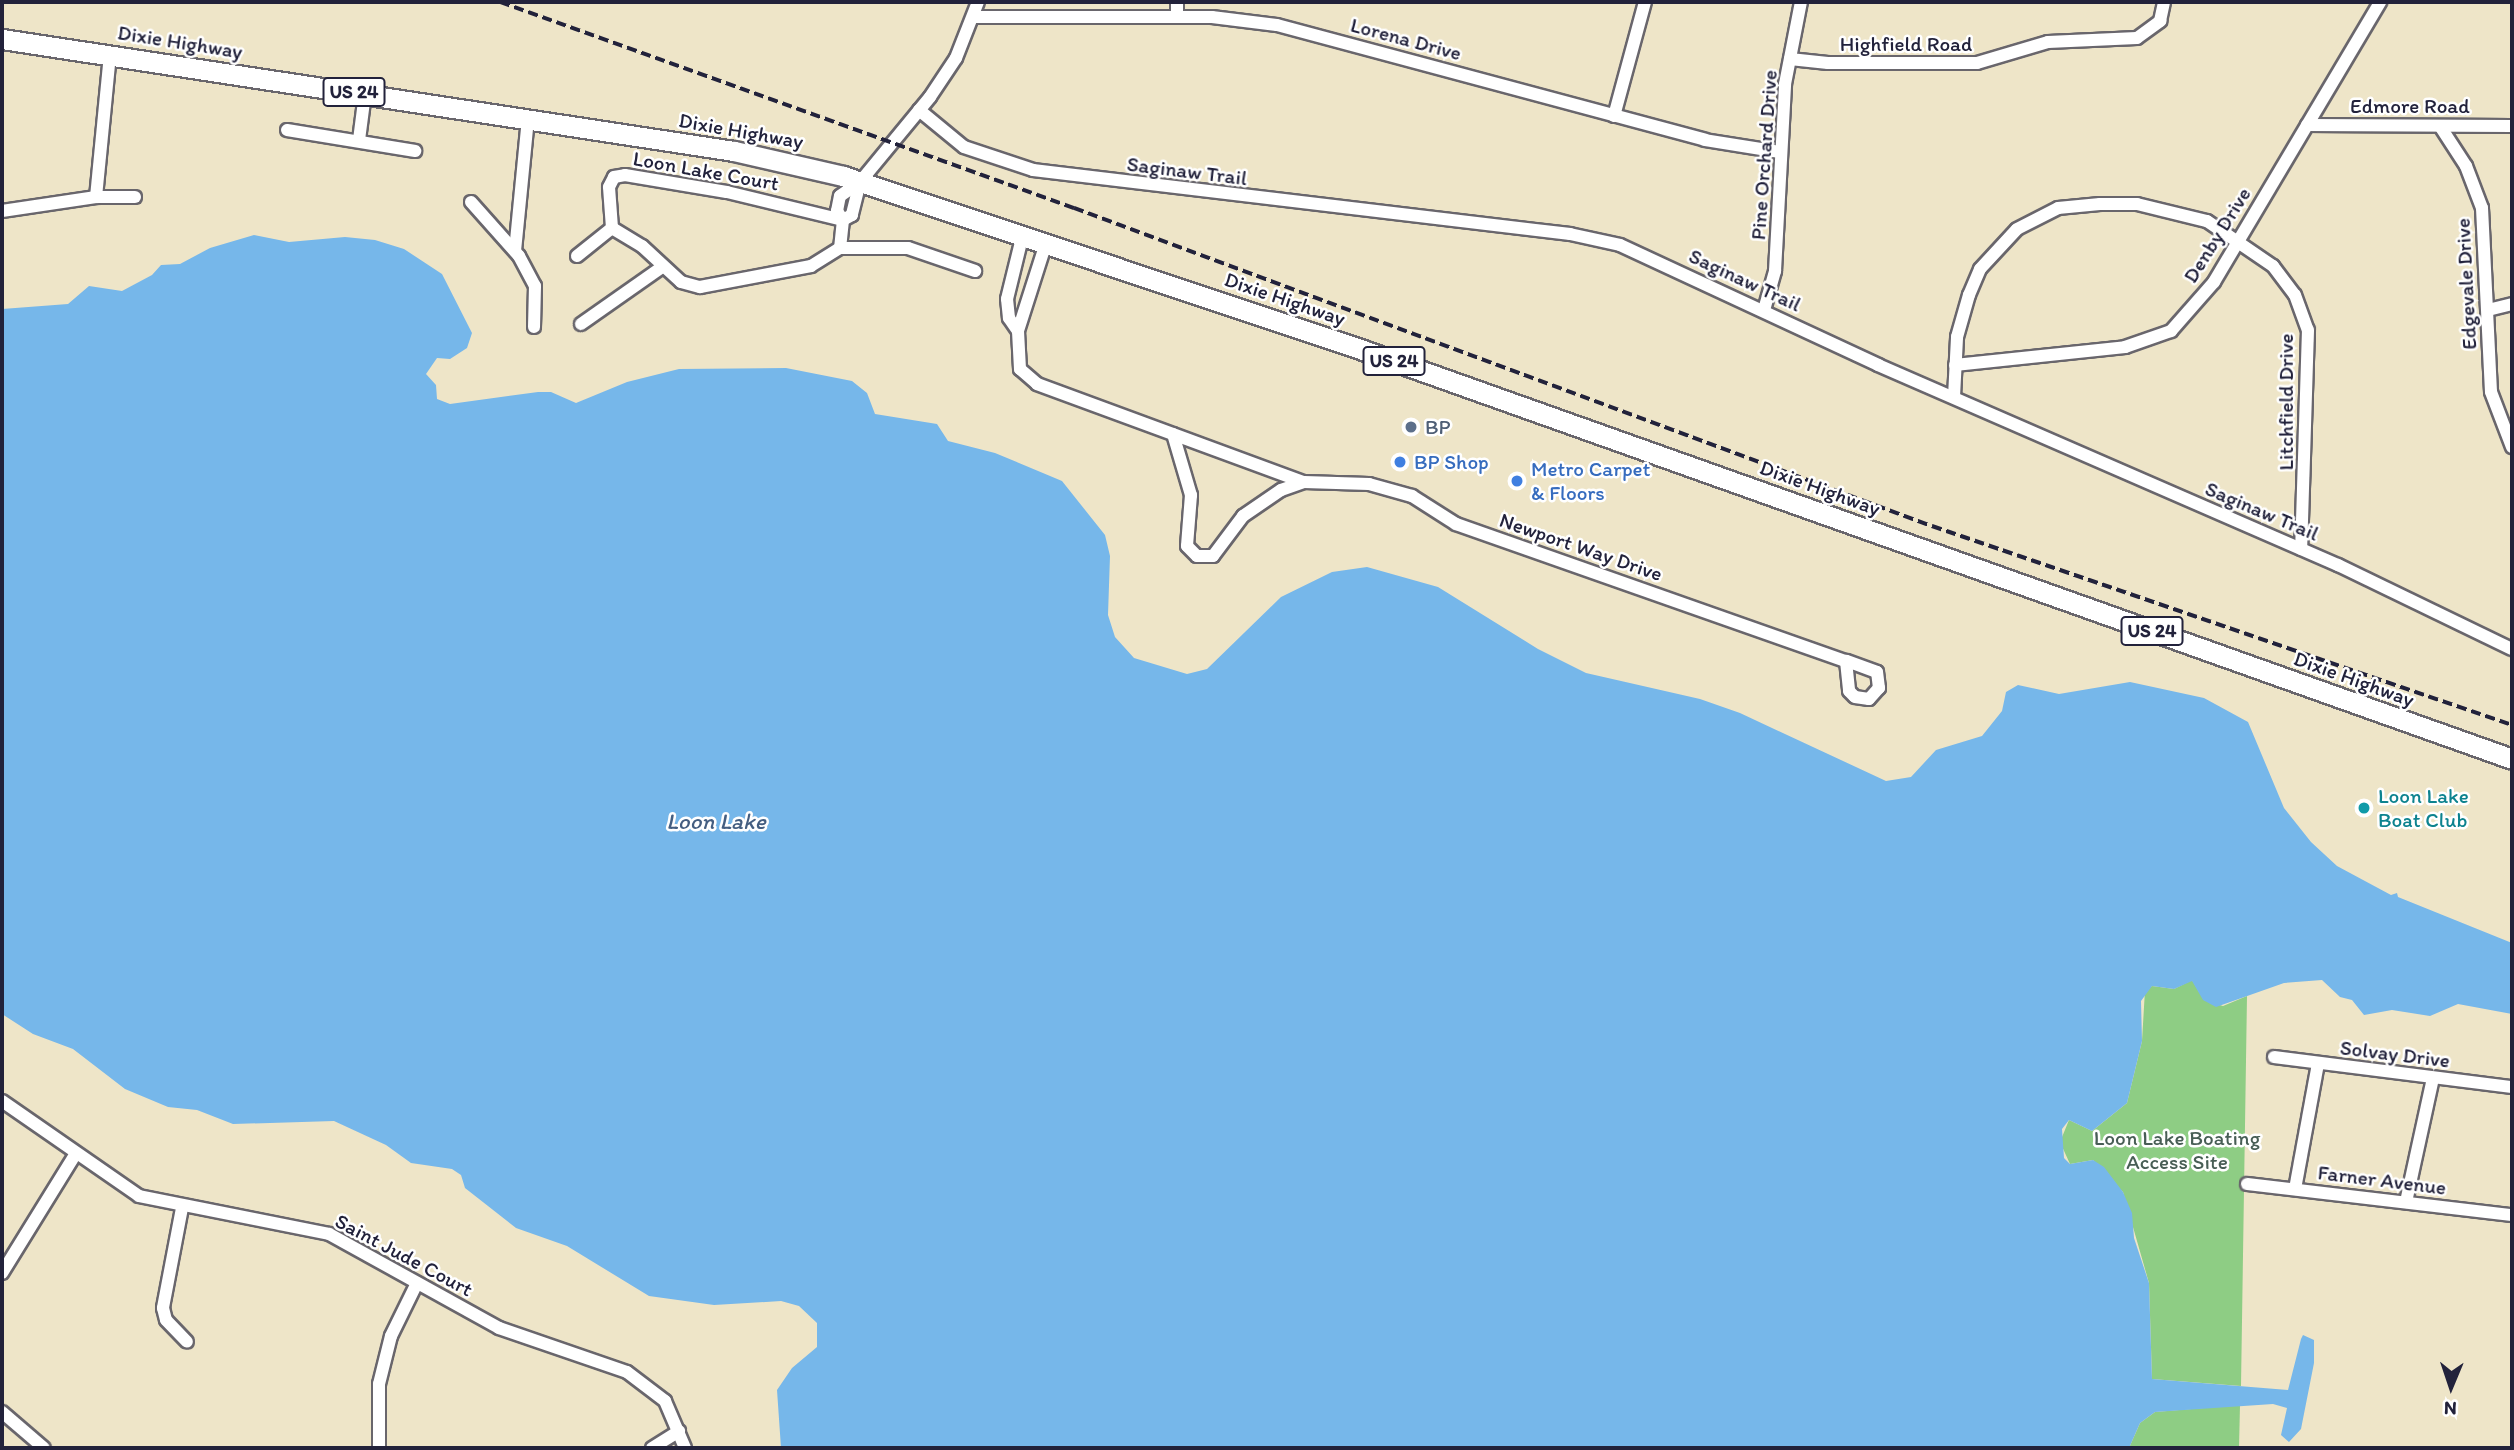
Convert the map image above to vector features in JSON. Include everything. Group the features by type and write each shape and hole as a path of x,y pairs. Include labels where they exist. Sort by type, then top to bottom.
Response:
{"main road":[{"name":"Dixie Highway","path":"2,39 734,151 860,182 1023,234 1388,359 2512,759"}],"street":[{"path":"840,248 843,220 837,211 840,196 860,182 919,110 956,58 978,2"},
{"path":"1177,2 1177,17"},
{"path":"1614,116 1645,2"},
{"name":"Pine Orchard Drive","path":"1764,310 1776,258 1780,152 1790,58 1801,2"},
{"name":"Highfield Road","path":"1790,58 1828,64 1977,64 2048,42 2137,38 2160,21 2164,2"},
{"name":"Denby Drive","path":"1955,365 2153,340 2190,312 2239,239 2380,2"},
{"name":"Lorena Drive","path":"974,17 1177,17 1277,25 1705,140 1780,152"},
{"path":"96,197 110,55"},
{"path":"359,140 365,94"},
{"name":"Saginaw Trail","path":"919,110 964,147 1010,165 1119,182 1597,239 1638,252 1954,397 2301,549 2512,649"},
{"path":"515,251 528,119"},
{"name":"Edmore Road","path":"2307,125 2512,126"},
{"name":"Edgevale Drive","path":"2441,126 2466,166 2482,208 2491,392 2512,447"},
{"path":"287,130 415,151"},
{"name":"Loon Lake Court","path":"612,229 610,187 619,175 727,192 843,220"},
{"path":"2,211 96,197 135,197"},
{"path":"471,202 515,251 535,286 534,327"},
{"name":"Litchfield Drive","path":"1954,397 1957,337 1980,269 2001,243 2035,218 2058,208 2137,204 2207,221 2239,239 2273,266 2295,295 2308,330 2301,549"},
{"path":"577,257 612,229 642,246 681,282 717,287 766,271 811,265 840,248 908,248 975,271"},
{"name":"Newport Way Drive","path":"1018,331 1009,318 1007,299 1023,234"},
{"name":"Newport Way Drive","path":"1046,243 1018,331 1020,369 1037,384 1304,482 1392,489 1456,524 1846,661"},
{"path":"581,324 662,267"},
{"path":"2488,310 2512,304"},
{"name":"Newport Way Drive","path":"1173,434 1191,495 1187,546 1197,556 1213,556 1243,516 1281,490 1304,482"},
{"name":"Solvay Drive","path":"2274,1057 2512,1087"},
{"path":"2295,1189 2318,1064"},
{"path":"2406,1202 2433,1078"},
{"name":"Saint Jude Court","path":"2,1101 139,1196 182,1208 329,1234 515,1335 627,1372 665,1401 685,1448"},
{"path":"2,1273 76,1153"},
{"name":"Farner Avenue","path":"2246,1184 2512,1214"},
{"path":"182,1208 163,1308 166,1320 187,1342"},
{"path":"379,1448 379,1384 391,1336 417,1283"},
{"path":"2,1412 44,1448"},
{"path":"652,1448 679,1431"}],"green space":[{"name":"Loon Lake Boating Access Site","path":"2192,980 2204,1000 2223,1006 2247,996 2241,1386 2152,1379 2149,1283 2123,1192 2093,1160 2070,1164 2060,1142 2069,1120 2092,1131 2127,1103 2142,1041 2145,990 2152,986 2174,989"},
{"path":"2240,1405 2239,1448 2129,1448 2140,1423 2155,1412"}],"water":[{"name":"Loon Lake","path":"254,235 289,242 345,237 375,240 404,249 442,274 472,333 467,348 450,359 437,358 426,374 436,385 437,399 450,404 538,392 551,392 576,403 627,382 679,369 786,368 852,381 867,393 875,414 937,424 948,441 995,453 1062,481 1105,535 1110,556 1108,615 1115,637 1134,658 1187,674 1207,669 1281,597 1332,572 1367,567 1438,587 1538,649 1586,673 1700,699 1740,713 1886,781 1911,777 1936,750 1982,736 2002,711 2006,692 2018,685 2059,694 2130,682 2204,698 2248,722 2284,808 2311,842 2337,866 2391,895 2397,893 2398,897 2512,943 2512,1014 2458,1004 2430,1016 2392,1010 2364,1015 2352,1000 2340,997 2322,980 2284,983 2216,1007 2203,1000 2192,981 2174,989 2152,986 2141,1001 2142,1041 2127,1103 2092,1131 2069,1120 2062,1129 2064,1158 2070,1164 2093,1160 2104,1167 2123,1192 2132,1213 2134,1238 2149,1283 2152,1379 2288,1390 2303,1335 2314,1340 2314,1363 2301,1429 2289,1442 2281,1435 2287,1408 2273,1404 2155,1412 2140,1423 2129,1448 781,1448 777,1390 792,1368 817,1347 817,1323 799,1306 781,1301 714,1305 649,1296 567,1246 516,1228 465,1188 461,1175 452,1169 411,1163 386,1145 334,1121 233,1124 197,1110 168,1107 125,1089 73,1049 33,1034 2,1014 2,309 68,304 89,286 122,291 152,275 161,265 180,264 210,248"}],"railway":[{"path":"500,2 1074,208 1932,526 2512,725"}],"place":[{"name":"BP","path":"1411,427"},
{"name":"BP Shop","path":"1400,462"},
{"name":"Metro Carpet & Floors","path":"1517,481"},
{"name":"Loon Lake Boat Club","path":"2364,808"}]}
